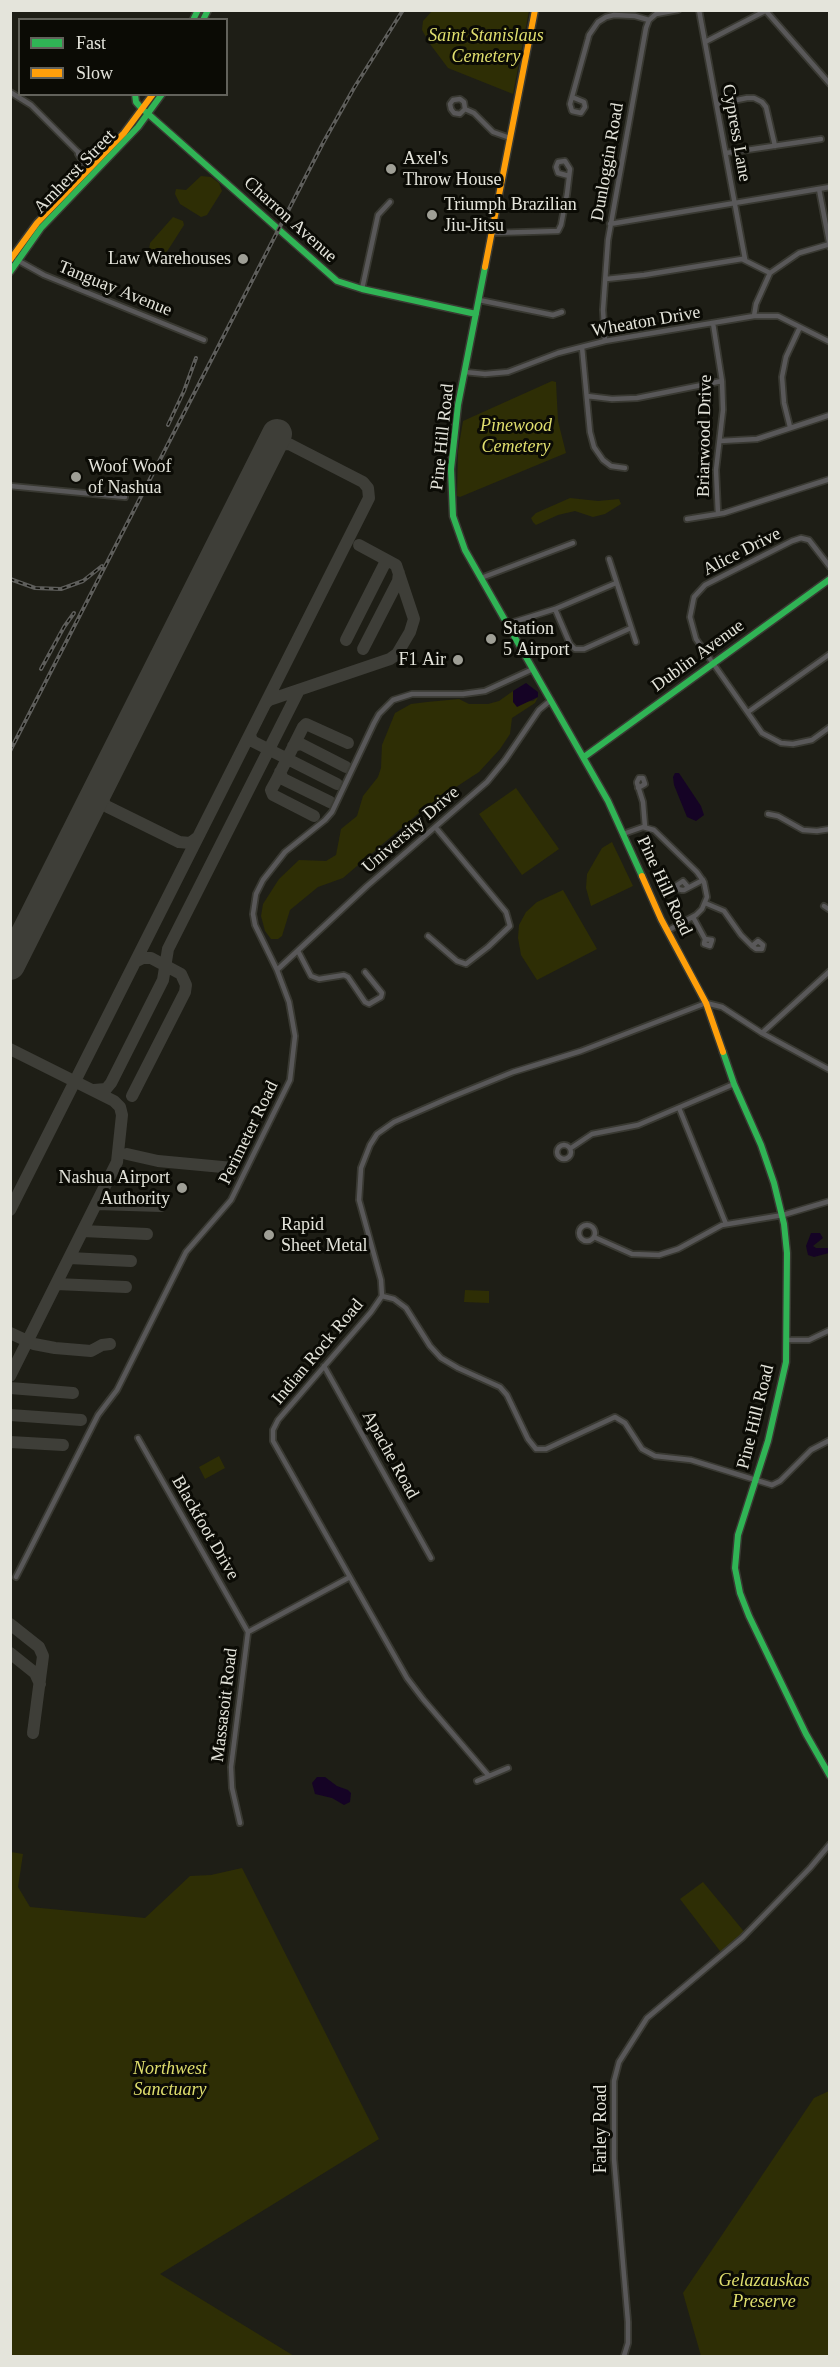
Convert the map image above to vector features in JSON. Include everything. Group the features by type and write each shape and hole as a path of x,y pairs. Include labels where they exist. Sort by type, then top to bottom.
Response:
{"main road":[{"name":"Pine Hill Road","path":"535,10 465,372 454,441 451,502 458,536 584,758 623,834 667,932 706,1003 734,1084 761,1144 783,1215 787,1253 787,1340 782,1386 738,1535 735,1557 737,1584 748,1616 802,1726 830,1776"},
{"name":"Charron Avenue","path":"135,96 136,102 329,276 346,285 476,314"},
{"name":"Amherst Street","path":"14,260 47,222 123,144 146,111 152,96"},
{"name":"Amherst Street","path":"10,272 14,260 37,223 160,96"},
{"name":"Dublin Avenue","path":"584,758 830,579"}],"street":[{"path":"572,97 590,35 598,22 614,15 635,16 649,20 656,14 678,10"},
{"name":"Cypress Lane","path":"699,10 707,41 745,259"},
{"path":"707,41 767,11 830,84"},
{"name":"Dunloggin Road","path":"605,341 603,310 610,224 649,20"},
{"path":"10,92 31,105 90,162 96,162"},
{"path":"717,104 747,98 754,98 762,102 766,107 775,146"},
{"path":"465,109 478,115 496,134 510,138"},
{"path":"726,153 821,139"},
{"path":"77,151 85,165 86,173"},
{"path":"493,233 558,231 569,176"},
{"path":"610,224 830,188"},
{"path":"754,315 770,273 799,253 829,245 819,189"},
{"path":"362,289 378,215 390,202"},
{"path":"606,279 745,259 770,273"},
{"name":"Tanguay Avenue","path":"14,260 44,275 204,340"},
{"path":"479,300 554,315 562,312"},
{"name":"Wheaton Drive","path":"465,372 485,374 508,372 605,341 754,315 778,316 830,342"},
{"name":"Briarwood Drive","path":"713,323 722,381 720,441 716,470 718,514"},
{"path":"790,427 782,390 783,370 800,327"},
{"path":"582,347 594,447 611,466 625,468"},
{"path":"587,396 612,399 637,398 722,381"},
{"path":"720,441 757,439 830,415"},
{"path":"687,519 718,514 830,479"},
{"path":"10,486 125,497"},
{"name":"Alice Drive","path":"830,567 812,542 801,538 719,576 705,585 693,601 690,621 694,636 762,732 782,743 802,743 812,740 830,727"},
{"path":"481,578 573,543"},
{"path":"609,559 636,642"},
{"path":"507,624 555,609 616,583"},
{"path":"555,609 570,644 575,649 584,649 631,628"},
{"path":"748,712 830,654"},
{"name":"Perimeter Road","path":"16,1577 98,1415 117,1390 186,1252 231,1200 290,1080 295,1036 289,1002 254,920 253,904 256,894 278,859 332,812 379,714 393,700 402,696 485,692 533,669"},
{"name":"University Drive","path":"277,970 367,886 497,771 539,710 551,700"},
{"path":"639,788 643,802 645,827"},
{"path":"768,813 803,830 830,829"},
{"path":"623,834 645,827 661,836 703,880 706,891 705,903 693,917 667,932"},
{"path":"428,936 457,961 466,964 506,932 510,926 509,916 435,828"},
{"path":"688,887 703,880"},
{"path":"705,903 724,911 752,946"},
{"path":"824,906 830,910"},
{"path":"693,917 705,939"},
{"path":"298,951 311,976 319,979 344,975 369,1004 381,997 382,993 365,972"},
{"path":"762,1033 830,971"},
{"path":"706,1003 722,1008 830,1070"},
{"name":"Indian Rock Road","path":"489,1776 413,1686 273,1441 273,1430 278,1420 382,1296 382,1285 358,1192 364,1160 377,1134 402,1118 504,1075 581,1051 706,1003"},
{"path":"571,1149 592,1134 638,1125 734,1084"},
{"path":"679,1108 726,1224"},
{"path":"594,1237 632,1254 658,1255 678,1249 726,1224 783,1215 830,1201"},
{"path":"382,1296 394,1299 406,1308 430,1346 441,1358 500,1387 507,1395 528,1438 536,1449 551,1447 615,1417 625,1423 642,1449 655,1456 691,1460 769,1484 778,1483 811,1450 830,1440"},
{"path":"787,1340 810,1340 830,1330"},
{"name":"Apache Road","path":"324,1366 432,1558"},
{"name":"Blackfoot Drive","path":"138,1438 249,1632"},
{"name":"Massasoit Road","path":"240,1823 232,1788 231,1767 249,1632 350,1577"},
{"path":"477,1781 508,1768"},
{"name":"Farley Road","path":"624,2356 628,2343 628,2322 614,2159 613,2091 619,2062 647,2018 742,1938 810,1868 830,1844"}],"green space":[{"name":"Saint Stanislaus Cemetery","path":"432,11 529,11 513,94 448,68 422,30 423,21"},
{"path":"201,176 211,177 219,183 222,191 207,215 201,217 180,204 175,194 176,189 186,190"},
{"path":"173,217 183,221 184,225 162,256 152,255 149,250 150,243"},
{"name":"Pinewood Cemetery","path":"552,381 556,382 558,421 566,453 460,497 457,496 458,451 463,421"},
{"path":"570,498 598,501 619,499 621,504 605,514 593,517 575,511 558,515 536,525 533,522 531,518 536,513"},
{"path":"513,691 513,702 533,701 538,697 535,703 512,718 510,734 479,772 427,806 343,878 318,887 290,910 282,936 278,939 271,939 265,931 261,916 263,904 279,879 299,860 326,861 336,855 341,829 357,816 363,796 378,777 381,768 382,745 395,713 411,704 427,702 459,699 469,704 488,704 499,701"},
{"path":"516,788 559,849 522,875 479,814"},
{"path":"612,842 633,886 591,906 586,888 587,874 602,848"},
{"path":"563,890 597,949 537,980 521,955 518,938 519,925 526,912 537,902"},
{"path":"465,1290 489,1291 489,1303 464,1302"},
{"path":"219,1456 225,1468 205,1479 199,1467"},
{"name":"Northwest Sanctuary","path":"11,1852 23,1854 18,1887 30,1907 145,1918 190,1876 211,1875 242,1868 379,2139 160,2274 294,2356 11,2356"},
{"path":"703,1882 746,1934 723,1955 680,1899"},
{"name":"Gelazauskas Preserve","path":"829,2091 829,2356 701,2356 683,2293 814,2098"}],"shaded area":[{"path":"526,683 538,692 538,697 517,707 513,702 513,691"},
{"path":"675,773 679,773 701,806 704,815 696,821 687,817 674,785"},
{"path":"811,1233 820,1233 823,1238 813,1246 829,1248 829,1253 814,1257 808,1255 806,1246"},
{"path":"317,1777 325,1777 337,1786 348,1790 351,1793 350,1802 344,1805 332,1798 315,1794 312,1783"}],"taxiway":[{"path":"10,1210 369,498 368,488 363,482 289,444 276,445 267,454"},
{"path":"265,704 269,700 390,659 397,654 410,632 414,619 396,565 359,545"},
{"path":"346,640 385,563 383,558"},
{"path":"363,649 398,581 399,573"},
{"path":"94,1090 106,1089 111,1083 163,980 168,949 299,690"},
{"path":"314,816 273,795 271,790 306,724 348,743"},
{"path":"250,735 252,741 337,784"},
{"path":"293,746 301,744 346,767"},
{"path":"280,772 283,779 330,802"},
{"path":"103,781 100,795 106,806 179,842 190,843 198,837"},
{"path":"86,814 98,805 106,806"},
{"path":"132,1096 185,992 186,985 181,974 151,958 143,958 135,962"},
{"path":"10,1049 114,1101 120,1107 122,1115 117,1162 10,1376"},
{"path":"127,1154 158,1161 233,1168"},
{"path":"97,1204 161,1206"},
{"path":"83,1231 147,1234"},
{"path":"69,1258 131,1261"},
{"path":"56,1284 126,1287"},
{"path":"10,1333 34,1344 55,1348 91,1351 102,1345 110,1344"},
{"path":"10,1388 73,1393"},
{"path":"10,1415 81,1420"},
{"path":"10,1442 63,1445"},
{"path":"10,1624 39,1647 43,1656 33,1733"},
{"path":"10,1653 35,1673 40,1684"}],"runway":[{"path":"10,965 277,434"}],"railway":[{"path":"10,751 323,143 403,10"},
{"path":"168,425 196,358"},
{"path":"10,579 35,588 61,589 83,581 102,566"},
{"path":"41,669 74,613"}],"traffic: fast":[{"path":"194,18 198,10"},
{"path":"204,18 208,10"},
{"path":"135,96 136,102 143,110"},
{"path":"10,272 41,228 138,127 161,96"},
{"path":"146,112 337,281 362,289 476,314"},
{"path":"485,267 458,405 451,469 453,516 465,550 608,801 642,876"},
{"path":"584,757 830,579"},
{"path":"723,1052 774,1183 784,1224 787,1253 786,1362 768,1441 738,1535 735,1568 740,1593 749,1616 806,1734 830,1776"}],"traffic: slow":[{"path":"485,267 535,10"},
{"path":"10,260 37,223 124,133 152,96"},
{"path":"642,876 661,919 706,1003 723,1052"}],"place":[{"name":"Axel's Throw House","path":"391,169"},
{"name":"Triumph Brazilian Jiu-Jitsu","path":"432,215"},
{"name":"Law Warehouses","path":"243,259"},
{"name":"Woof Woof of Nashua","path":"76,477"},
{"name":"Station 5 Airport","path":"491,639"},
{"name":"F1 Air","path":"458,660"},
{"name":"Nashua Airport Authority","path":"182,1188"},
{"name":"Rapid Sheet Metal","path":"269,1235"}]}
